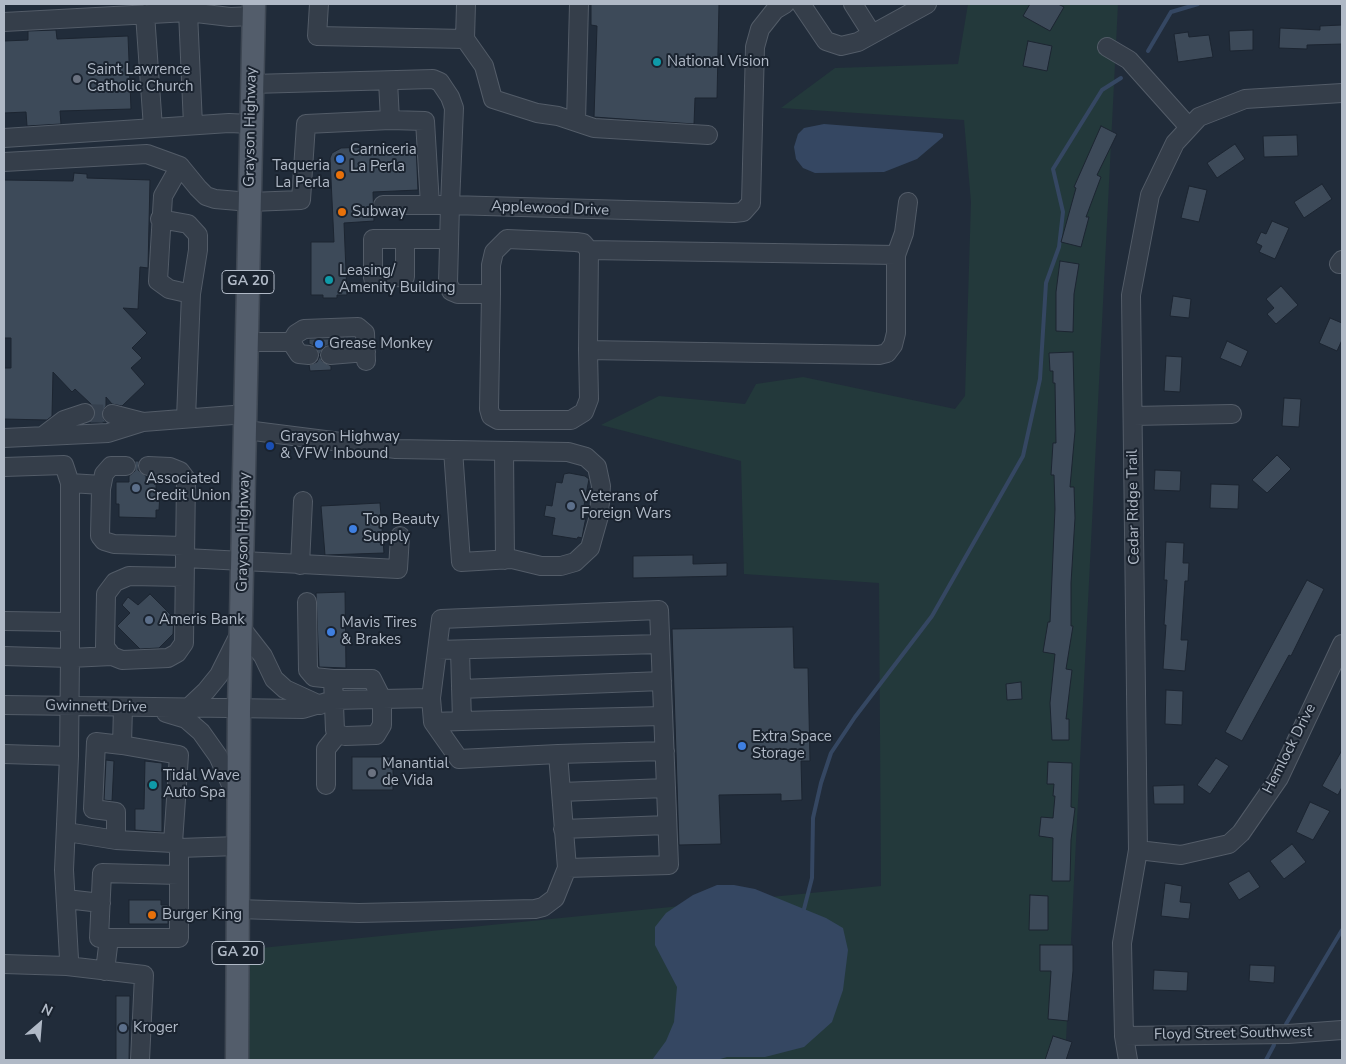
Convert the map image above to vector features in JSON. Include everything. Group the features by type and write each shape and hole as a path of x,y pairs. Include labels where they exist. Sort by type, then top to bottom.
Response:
{"main road":[{"name":"Grayson Highway","path":"237,1060 239,710 253,10"}],"street":[{"path":"318,4 317,36 465,39"},
{"path":"466,4 465,39 484,66 493,99 594,128 708,134"},
{"path":"576,122 579,4"},
{"name":"Applewood Drive","path":"450,204 618,211 743,212 751,203 752,193 755,47 760,29 775,10 785,4"},
{"path":"801,4 826,41 841,46 858,42 927,4"},
{"path":"853,4 872,34"},
{"path":"15,15 94,10 145,14 188,12 230,17 253,10"},
{"path":"188,12 193,125"},
{"path":"145,14 153,128"},
{"path":"1107,47 1129,60 1188,126"},
{"path":"252,84 433,79 440,82 450,97 454,108 448,283 451,291 458,294 491,294"},
{"path":"388,81 390,120"},
{"name":"Cedar Ridge Trail","path":"1128,1060 1124,1036 1122,943 1138,850 1131,295 1146,213 1150,195 1175,143 1188,126 1199,117 1245,99 1342,93"},
{"path":"4,162 147,154 180,166 206,196 228,202 301,200 306,124 390,120 425,121 430,205"},
{"path":"4,138 193,125 251,124"},
{"path":"180,166 163,196 160,219 158,281 170,289 191,294"},
{"path":"588,350 879,355 887,353 893,345 896,332 896,255 904,232 908,202"},
{"path":"384,205 450,204"},
{"path":"160,219 188,224 198,235 198,250 191,294 186,418"},
{"path":"405,239 449,239"},
{"path":"589,250 589,399 584,412 571,420 498,420 491,416 489,409 491,265 494,252 507,239 576,242 589,250 896,255"},
{"path":"291,342 296,334 304,329 358,327 365,333 366,357 330,355"},
{"path":"247,342 291,342"},
{"path":"291,342 299,354 309,355"},
{"path":"43,436 64,420 85,413"},
{"path":"112,414 143,422"},
{"path":"1133,416 1232,414"},
{"path":"4,438 108,432 143,422 186,418 246,422 396,448 568,452 586,457 597,467 602,486 599,516 590,548 575,562 560,566 505,560 461,562 453,450"},
{"path":"504,451 505,560"},
{"path":"4,467 64,465 70,483 70,706 67,832 64,870 69,959 67,966"},
{"path":"126,466 110,466 104,474 102,485 100,536 104,541 114,544 243,560 300,565 398,569 400,536"},
{"path":"4,656 70,658 112,656 122,660 168,658 177,653 184,642 186,479 180,471 170,467 148,466"},
{"path":"70,483 102,485"},
{"path":"300,565 303,500"},
{"path":"112,656 105,647 106,594 114,582 129,576 184,577"},
{"path":"307,602 308,670 314,677 372,679 382,699 382,725 376,735 345,736 338,734 326,702 333,679"},
{"path":"566,868 669,864 668,825 666,788 665,751 659,610 440,619 431,698 433,722 459,759 665,751"},
{"path":"4,621 70,622"},
{"path":"188,708 219,675 242,629 263,656 274,679 285,689 326,702"},
{"path":"436,650 660,644"},
{"name":"Hemlock Drive","path":"1138,850 1181,855 1229,844 1241,833 1279,778 1342,644"},
{"path":"460,650 462,721"},
{"path":"461,689 662,681"},
{"name":"Gwinnett Drive","path":"4,705 239,710 303,709 326,702 431,698"},
{"path":"122,745 123,707"},
{"path":"148,707 186,719 201,732 218,756 238,799"},
{"path":"433,722 663,716"},
{"path":"326,785 326,749 338,734"},
{"path":"116,840 116,812 93,809 96,742 179,755 176,846 179,875 179,938 99,938 102,873 179,875"},
{"path":"4,754 69,756"},
{"path":"238,909 360,913 535,909 543,907 555,898 566,868 558,754"},
{"path":"561,792 666,788"},
{"path":"563,829 668,825"},
{"path":"67,832 116,840 176,846 238,846"},
{"path":"66,899 101,903"},
{"path":"105,971 108,938"},
{"path":"4,964 67,966 144,975 140,1060"},
{"name":"Floyd Street Southwest","path":"1124,1036 1288,1034 1342,1030"}],"green space":[{"path":"968,4 1118,4 1065,1060 236,1060 241,950 881,886 879,583 744,574 741,461 601,425 659,396 745,404 756,384 803,377 955,409 965,396 971,202 964,120 781,108 835,68 958,64"}],"water":[{"path":"824,124 940,133 943,134 943,137 917,159 884,172 815,173 803,168 796,159 794,147 798,134 804,128"},
{"path":"717,885 734,885 755,889 826,918 843,928 848,950 843,990 832,1022 804,1047 765,1057 727,1057 717,1060 652,1060 666,1041 674,1022 677,987 655,945 655,927 666,913 693,895"}],"building":[{"name":"National Vision","path":"591,4 719,4 717,98 695,98 694,124 594,117 597,26 591,25"},
{"path":"1030,4 1058,4 1064,7 1050,31 1023,16"},
{"path":"1342,25 1342,44 1307,45 1307,49 1279,48 1280,28 1320,30 1320,26"},
{"name":"Saint Lawrence Catholic Church","path":"56,30 57,39 128,36 131,109 60,111 61,124 27,126 26,112 4,113 4,41 28,40 28,31"},
{"path":"1253,30 1253,50 1230,51 1229,31"},
{"path":"1188,32 1189,37 1209,35 1213,57 1178,62 1174,34"},
{"path":"1028,41 1052,46 1047,71 1023,66"},
{"path":"1101,126 1117,134 1097,175 1101,177 1086,217 1089,217 1081,247 1061,242 1076,188 1074,187"},
{"path":"1297,135 1298,156 1264,157 1263,136"},
{"path":"1235,144 1245,159 1217,178 1207,163"},
{"path":"416,145 418,190 373,192 374,221 344,223 347,295 337,295 337,298 323,298 323,295 311,295 311,242 334,242 330,158 332,153 341,148"},
{"path":"74,173 87,174 87,178 150,180 148,268 140,267 138,309 123,308 147,333 132,348 142,358 131,368 145,384 122,406 112,404 106,397 106,406 102,412 102,417 106,422 90,423 95,415 92,405 75,389 72,392 53,372 52,416 47,420 4,419 4,368 11,368 11,338 4,338 4,180 73,181"},
{"path":"1322,184 1332,199 1304,218 1294,202"},
{"path":"1189,186 1207,190 1199,222 1181,218"},
{"path":"1272,221 1289,228 1275,259 1259,252 1262,246 1256,243 1261,232 1266,234"},
{"path":"1060,261 1079,264 1074,294 1073,332 1056,331 1056,292"},
{"path":"1281,286 1298,305 1276,324 1267,314 1274,308 1266,299"},
{"path":"1173,296 1191,299 1189,318 1170,316"},
{"path":"1330,318 1342,323 1342,340 1337,351 1319,343"},
{"path":"309,339 330,339 330,344 324,347 319,355 316,347 309,344"},
{"path":"1227,341 1248,351 1241,367 1220,358"},
{"path":"1073,352 1075,431 1070,487 1074,487 1075,518 1071,583 1071,626 1073,626 1066,669 1072,670 1066,719 1069,719 1069,740 1052,740 1050,703 1055,654 1043,652 1048,622 1050,622 1055,509 1054,475 1051,475 1053,443 1056,443 1055,383 1053,383 1053,371 1050,371 1049,353"},
{"path":"320,356 322,361 331,366 331,370 310,371 309,365 317,362"},
{"path":"1166,356 1182,357 1180,392 1164,391"},
{"path":"1284,398 1301,399 1299,427 1282,426"},
{"path":"1277,455 1291,469 1267,493 1252,480"},
{"name":"Associated Credit Union","path":"135,461 139,461 138,470 146,476 146,483 156,483 156,492 160,492 159,510 156,510 156,518 119,517 119,504 116,504 116,482 129,482 129,476 135,471"},
{"path":"1155,470 1181,471 1180,491 1154,490"},
{"name":"Veterans of Foreign Wars","path":"564,474 585,476 589,479 582,516 586,517 582,538 578,537 577,539 552,535 555,518 544,516 546,505 552,506 556,482 562,483"},
{"path":"1211,484 1239,485 1238,509 1210,508"},
{"name":"Top Beauty Supply","path":"380,503 384,553 325,555 321,506"},
{"path":"1166,542 1184,543 1183,563 1189,563 1188,581 1185,581 1181,640 1188,640 1185,671 1163,669 1166,625 1164,625 1167,580 1164,580"},
{"path":"693,555 693,564 727,563 727,576 633,578 633,556"},
{"path":"1307,580 1324,589 1291,656 1289,655 1242,741 1225,732"},
{"name":"Mavis Tires & Brakes","path":"345,592 346,668 319,667 316,593"},
{"name":"Ameris Bank","path":"150,594 174,618 173,634 159,648 140,649 117,626 130,613 122,605 128,597 138,605"},
{"name":"Extra Space Storage","path":"793,627 794,668 808,668 810,761 801,761 802,800 781,801 781,794 719,795 721,844 679,845 672,629"},
{"path":"1021,682 1022,699 1007,700 1006,684"},
{"path":"1166,690 1183,691 1182,725 1165,724"},
{"path":"1342,750 1342,787 1338,795 1322,786"},
{"name":"Manantial de Vida","path":"352,757 393,757 393,790 352,790"},
{"path":"1216,758 1229,766 1210,794 1197,785"},
{"path":"106,760 114,761 112,801 104,800"},
{"name":"Tidal Wave Auto Spa","path":"145,761 162,763 162,832 135,830 135,809 144,809"},
{"path":"1048,762 1072,763 1071,807 1075,808 1071,840 1070,881 1052,881 1053,838 1039,836 1041,817 1053,818 1054,784 1047,784"},
{"path":"1184,785 1184,804 1154,804 1153,786"},
{"path":"1310,802 1330,811 1313,840 1296,832"},
{"path":"1292,844 1306,862 1284,879 1270,861"},
{"path":"1249,871 1260,887 1239,900 1228,883"},
{"path":"1165,883 1182,886 1180,902 1191,903 1189,919 1161,916"},
{"path":"1030,895 1048,896 1048,930 1029,930"},
{"name":"Burger King","path":"129,900 161,900 161,905 168,905 168,924 129,924"},
{"path":"1040,945 1073,945 1073,971 1068,1021 1048,1019 1051,971 1040,971"},
{"path":"1250,965 1275,966 1274,983 1249,981"},
{"path":"1154,970 1188,972 1187,991 1153,990"},
{"name":"Kroger","path":"116,996 130,996 129,1060 116,1060"},
{"path":"1053,1036 1072,1042 1066,1060 1045,1060"}],"waterway":[{"path":"1148,51 1171,12 1198,4"},
{"path":"804,909 812,878 813,818 821,783 831,753 855,717 932,616 1023,456 1040,379 1046,283 1059,247 1063,212 1053,169 1102,90 1121,78"},
{"path":"1286,1024 1342,930"},
{"path":"1266,1060 1274,1045"}],"tunnel":[{"path":"85,413 112,414"}],"place":[{"name":"National Vision","path":"657,62"},
{"name":"Saint Lawrence Catholic Church","path":"77,79"},
{"name":"Carniceria La Perla","path":"340,159"},
{"name":"Taqueria La Perla","path":"340,175"},
{"name":"Subway","path":"342,212"},
{"name":"Leasing/ Amenity Building","path":"329,280"},
{"name":"Grease Monkey","path":"319,344"},
{"name":"Grayson Highway & VFW Inbound","path":"270,446"},
{"name":"Associated Credit Union","path":"136,488"},
{"name":"Veterans of Foreign Wars","path":"571,506"},
{"name":"Top Beauty Supply","path":"353,529"},
{"name":"Ameris Bank","path":"149,620"},
{"name":"Mavis Tires & Brakes","path":"331,632"},
{"name":"Extra Space Storage","path":"742,746"},
{"name":"Manantial de Vida","path":"372,773"},
{"name":"Tidal Wave Auto Spa","path":"153,785"},
{"name":"Burger King","path":"152,915"},
{"name":"Kroger","path":"123,1028"}]}
